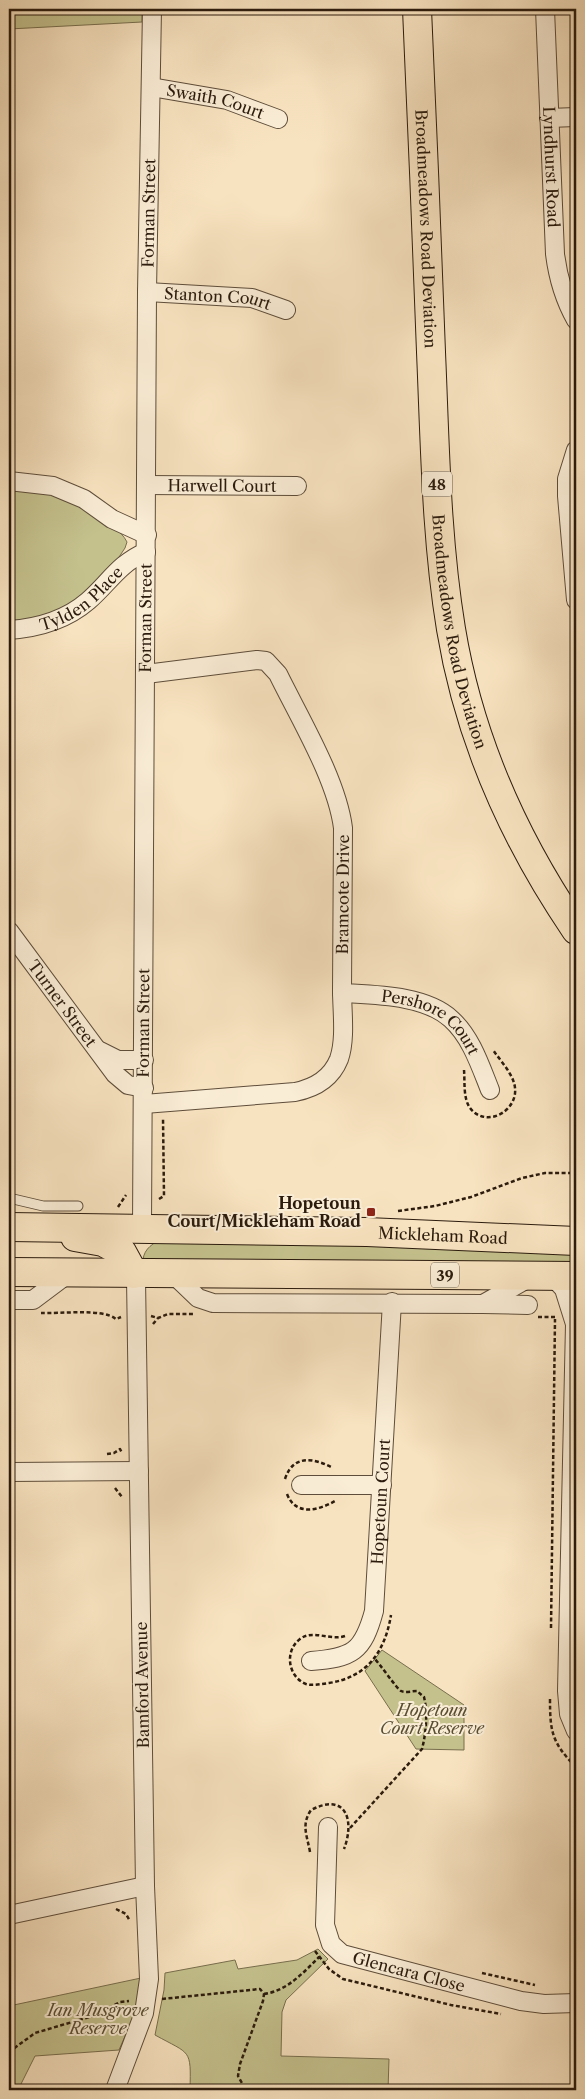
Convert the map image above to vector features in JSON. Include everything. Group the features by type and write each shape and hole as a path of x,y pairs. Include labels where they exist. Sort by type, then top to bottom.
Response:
{"main road":[{"name":"Broadmeadows Road Deviation","path":"417,9 436,472 445,586 451,629 473,722 489,768 522,841 541,876 576,930"},
{"name":"Mickleham Road","path":"16,1227 153,1227 367,1232 576,1241"},
{"path":"16,1227 103,1242 122,1252 135,1287"},
{"path":"135,1287 138,1252 146,1242 153,1227"},
{"name":"39","path":"9,1272 70,1273 135,1287 174,1275 554,1276"}],"street":[{"name":"Forman Street","path":"152,9 146,485 144,1096 153,1227"},
{"name":"Lyndhurst Road","path":"545,9 558,275 576,320"},
{"name":"Swaith Court","path":"151,87 227,100 278,119"},
{"path":"549,118 576,117"},
{"name":"Stanton Court","path":"148,292 252,298 286,310"},
{"path":"576,450 567,479 576,591"},
{"path":"9,481 52,486 84,499 146,543"},
{"name":"Harwell Court","path":"146,485 297,486"},
{"name":"Tylden Place","path":"9,630 23,629 56,621 77,609 88,601 123,563 146,543"},
{"name":"Bramcote Drive","path":"144,1096 164,1110 295,1092 309,1089 323,1081 339,1059 341,1046 343,828 340,810 330,783 278,674 266,661 257,660 146,674"},
{"name":"Turner Street","path":"9,931 100,1051 115,1074 144,1096"},
{"name":"Pershore Court","path":"342,993 417,1002 450,1018 469,1042 490,1090"},
{"name":"Turner Street","path":"100,1051 118,1060 144,1060"},
{"path":"9,1300 33,1300 70,1273"},
{"path":"174,1275 198,1298 213,1303 392,1302 528,1305"},
{"path":"483,1304 554,1276 564,1289 575,1322 567,1691 570,1714 576,1731"},
{"name":"Bamford Avenue","path":"116,2090 144,2013 136,1998 149,1979 145,1886 135,1287"},
{"name":"Hopetoun Court","path":"311,1661 340,1659 355,1649 368,1632 374,1611 392,1302"},
{"path":"9,1472 139,1471"},
{"path":"301,1485 382,1485"},
{"path":"323,1946 328,1827"},
{"path":"9,1916 145,1886"},
{"name":"Glencara Close","path":"323,1946 342,1954 521,2001 544,2004 576,2003"}],"lane":[{"path":"9,1198 43,1206 78,1206"}],"path":[{"path":"388,1212 435,1206 471,1198 522,1178 545,1173 576,1173"},
{"path":"109,1485 116,1488 122,1496 124,1505"},
{"path":"350,1828 422,1749 424,1743 426,1719 424,1697 417,1691 405,1692 398,1689 383,1667 374,1658"},
{"path":"311,1857 304,1825 312,1810 319,1806 336,1806 343,1810 350,1820 350,1828 342,1853"},
{"path":"112,1908 126,1914 131,1924"},
{"path":"318,1958 323,1946"},
{"path":"246,2090 238,2076 240,2064 264,1994 299,1978 318,1958 323,1946"},
{"path":"318,1958 343,1979 451,2005 508,2015"},
{"path":"474,1971 539,1986"},
{"path":"9,2052 35,2032 96,2015 120,2002 136,1998 253,1988 260,1989 264,1994"}],"green space":[{"path":"9,9 142,9 142,22 9,29"},
{"path":"9,485 32,487 70,501 111,525 121,533 127,542 115,563 85,596 51,616 9,624"},
{"path":"163,1238 576,1248 576,1265 143,1260 147,1249"},
{"name":"Hopetoun Court Reserve","path":"382,1650 464,1705 464,1750 416,1749 365,1671"},
{"path":"318,1949 328,1959 286,2000 282,2012 281,2056 389,2059 388,2090 190,2090 190,2066 186,2054 176,2046 155,2035 164,1990 165,1973 235,1960 238,1969 297,1960"},
{"name":"Ian Musgrove Reserve","path":"141,1978 136,2011 119,2050 35,2056 18,2090 9,2090 9,2006"}],"place":[{"name":"Hopetoun Court/Mickleham Road","path":"371,1212"}]}
